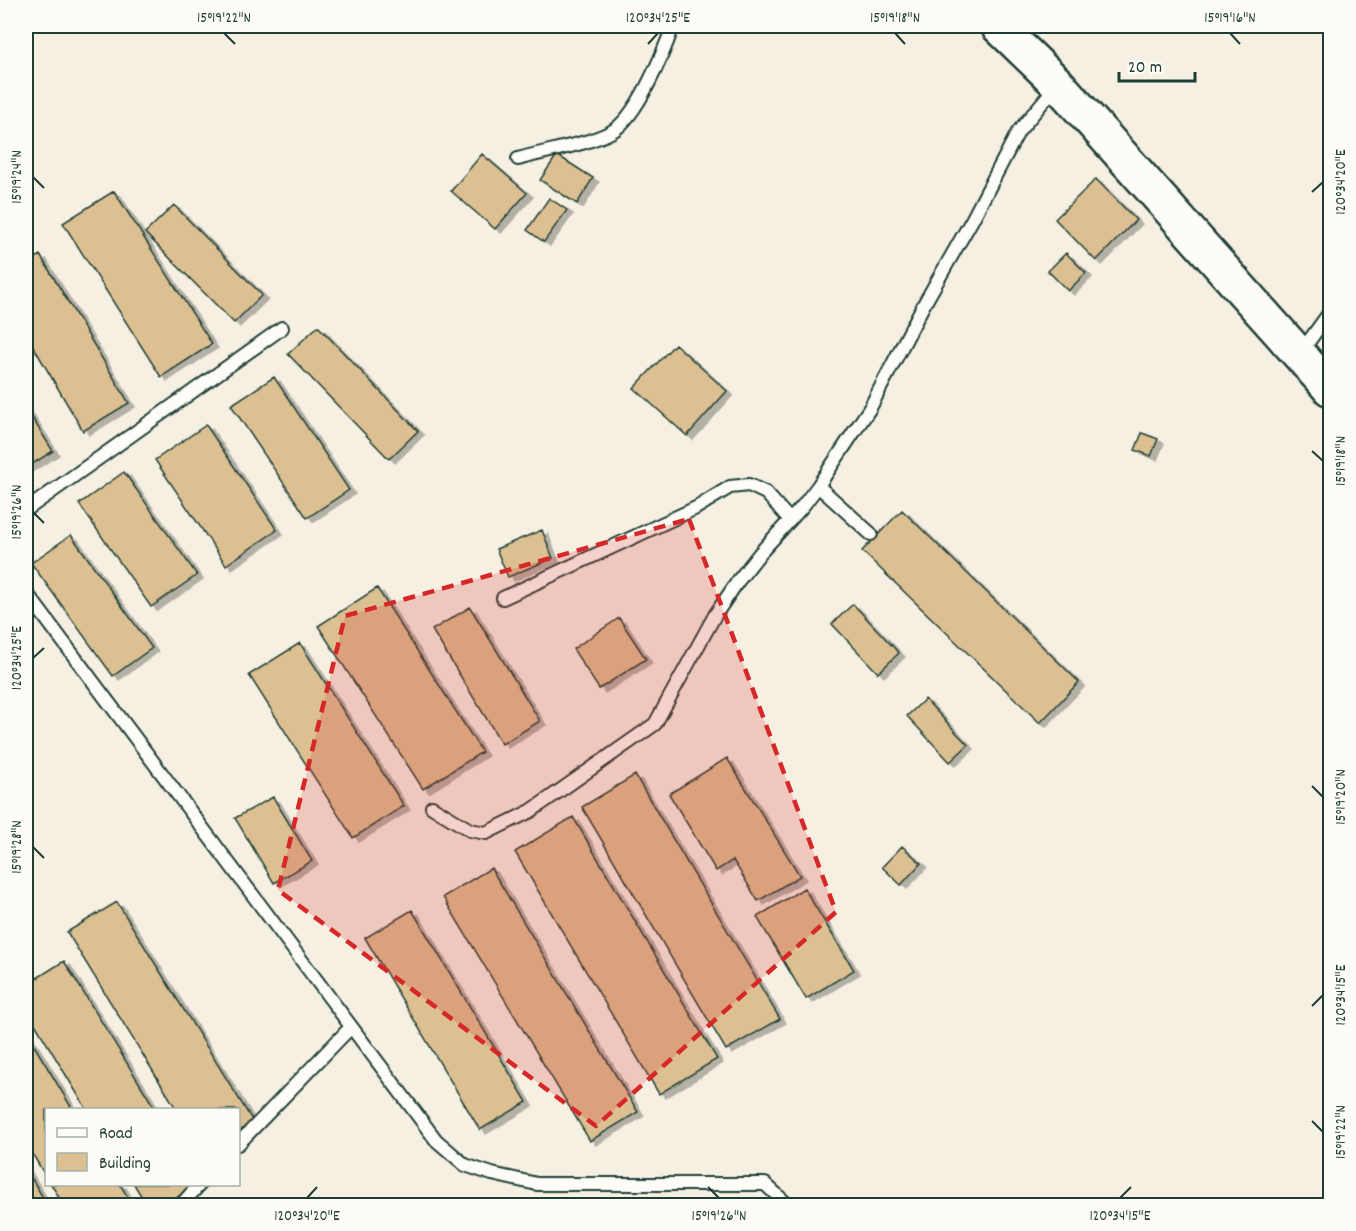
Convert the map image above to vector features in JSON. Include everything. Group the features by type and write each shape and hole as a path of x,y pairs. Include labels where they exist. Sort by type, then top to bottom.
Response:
{"street":[{"path":"998,26 1058,84 1330,389"}],"lane":[{"path":"518,159 612,131 638,105 673,26"},
{"path":"432,807 470,830 486,832 531,810 655,724 732,589 759,553 818,486 870,408 1018,132 1058,84"},
{"path":"1299,354 1330,312"},
{"path":"26,510 282,328"},
{"path":"503,598 696,508 730,488 749,485 766,493 790,520"},
{"path":"818,486 871,534"},
{"path":"27,595 436,1140 465,1165 492,1174 537,1184 765,1184 789,1206"},
{"path":"240,1142 351,1027"},
{"path":"180,1206 199,1186"}],"highlighted area":[{"path":"689,519 836,912 596,1126 278,890 345,616"}],"building":[{"path":"482,154 527,193 495,229 451,191"},
{"path":"557,155 593,178 577,204 540,180"},
{"path":"1096,179 1136,220 1096,261 1055,219"},
{"path":"114,191 212,344 161,377 63,223"},
{"path":"549,198 567,210 544,242 527,230"},
{"path":"174,205 262,295 234,323 145,233"},
{"path":"1066,253 1086,273 1068,291 1048,271"},
{"path":"40,255 129,403 83,431 26,334 26,264"},
{"path":"318,326 418,431 389,459 288,354"},
{"path":"675,344 727,391 687,436 634,388"},
{"path":"274,377 349,490 307,518 231,405"},
{"path":"26,408 53,451 26,468"},
{"path":"206,425 277,530 226,565 155,460"},
{"path":"1142,433 1158,439 1151,456 1135,450"},
{"path":"124,472 197,575 151,607 79,504"},
{"path":"902,510 1079,682 1040,723 862,551"},
{"path":"542,530 553,558 508,577 496,549"},
{"path":"71,535 152,648 113,676 31,563"},
{"path":"377,588 482,752 423,789 318,626"},
{"path":"853,604 899,653 878,673 832,624"},
{"path":"470,607 540,721 502,744 432,630"},
{"path":"619,618 646,659 599,689 573,649"},
{"path":"300,643 404,806 353,838 249,675"},
{"path":"925,699 968,745 950,762 907,716"},
{"path":"727,758 800,876 758,901 733,860 716,871 669,794"},
{"path":"635,775 780,1019 726,1050 582,807"},
{"path":"273,797 312,861 274,883 235,818"},
{"path":"573,817 717,1059 659,1094 515,852"},
{"path":"902,846 921,863 901,885 882,867"},
{"path":"491,868 638,1112 590,1141 443,897"},
{"path":"804,888 854,970 806,999 757,917"},
{"path":"117,902 254,1123 240,1132 240,1108 176,1108 67,932"},
{"path":"412,910 527,1102 480,1130 365,938"},
{"path":"64,961 155,1108 86,1108 26,1009 26,985"},
{"path":"26,1032 72,1108 45,1108 45,1175 26,1143"},
{"path":"26,1169 48,1206 26,1206"},
{"path":"52,1186 121,1186 133,1206 64,1206"},
{"path":"135,1186 195,1186 164,1206 147,1206"}]}
